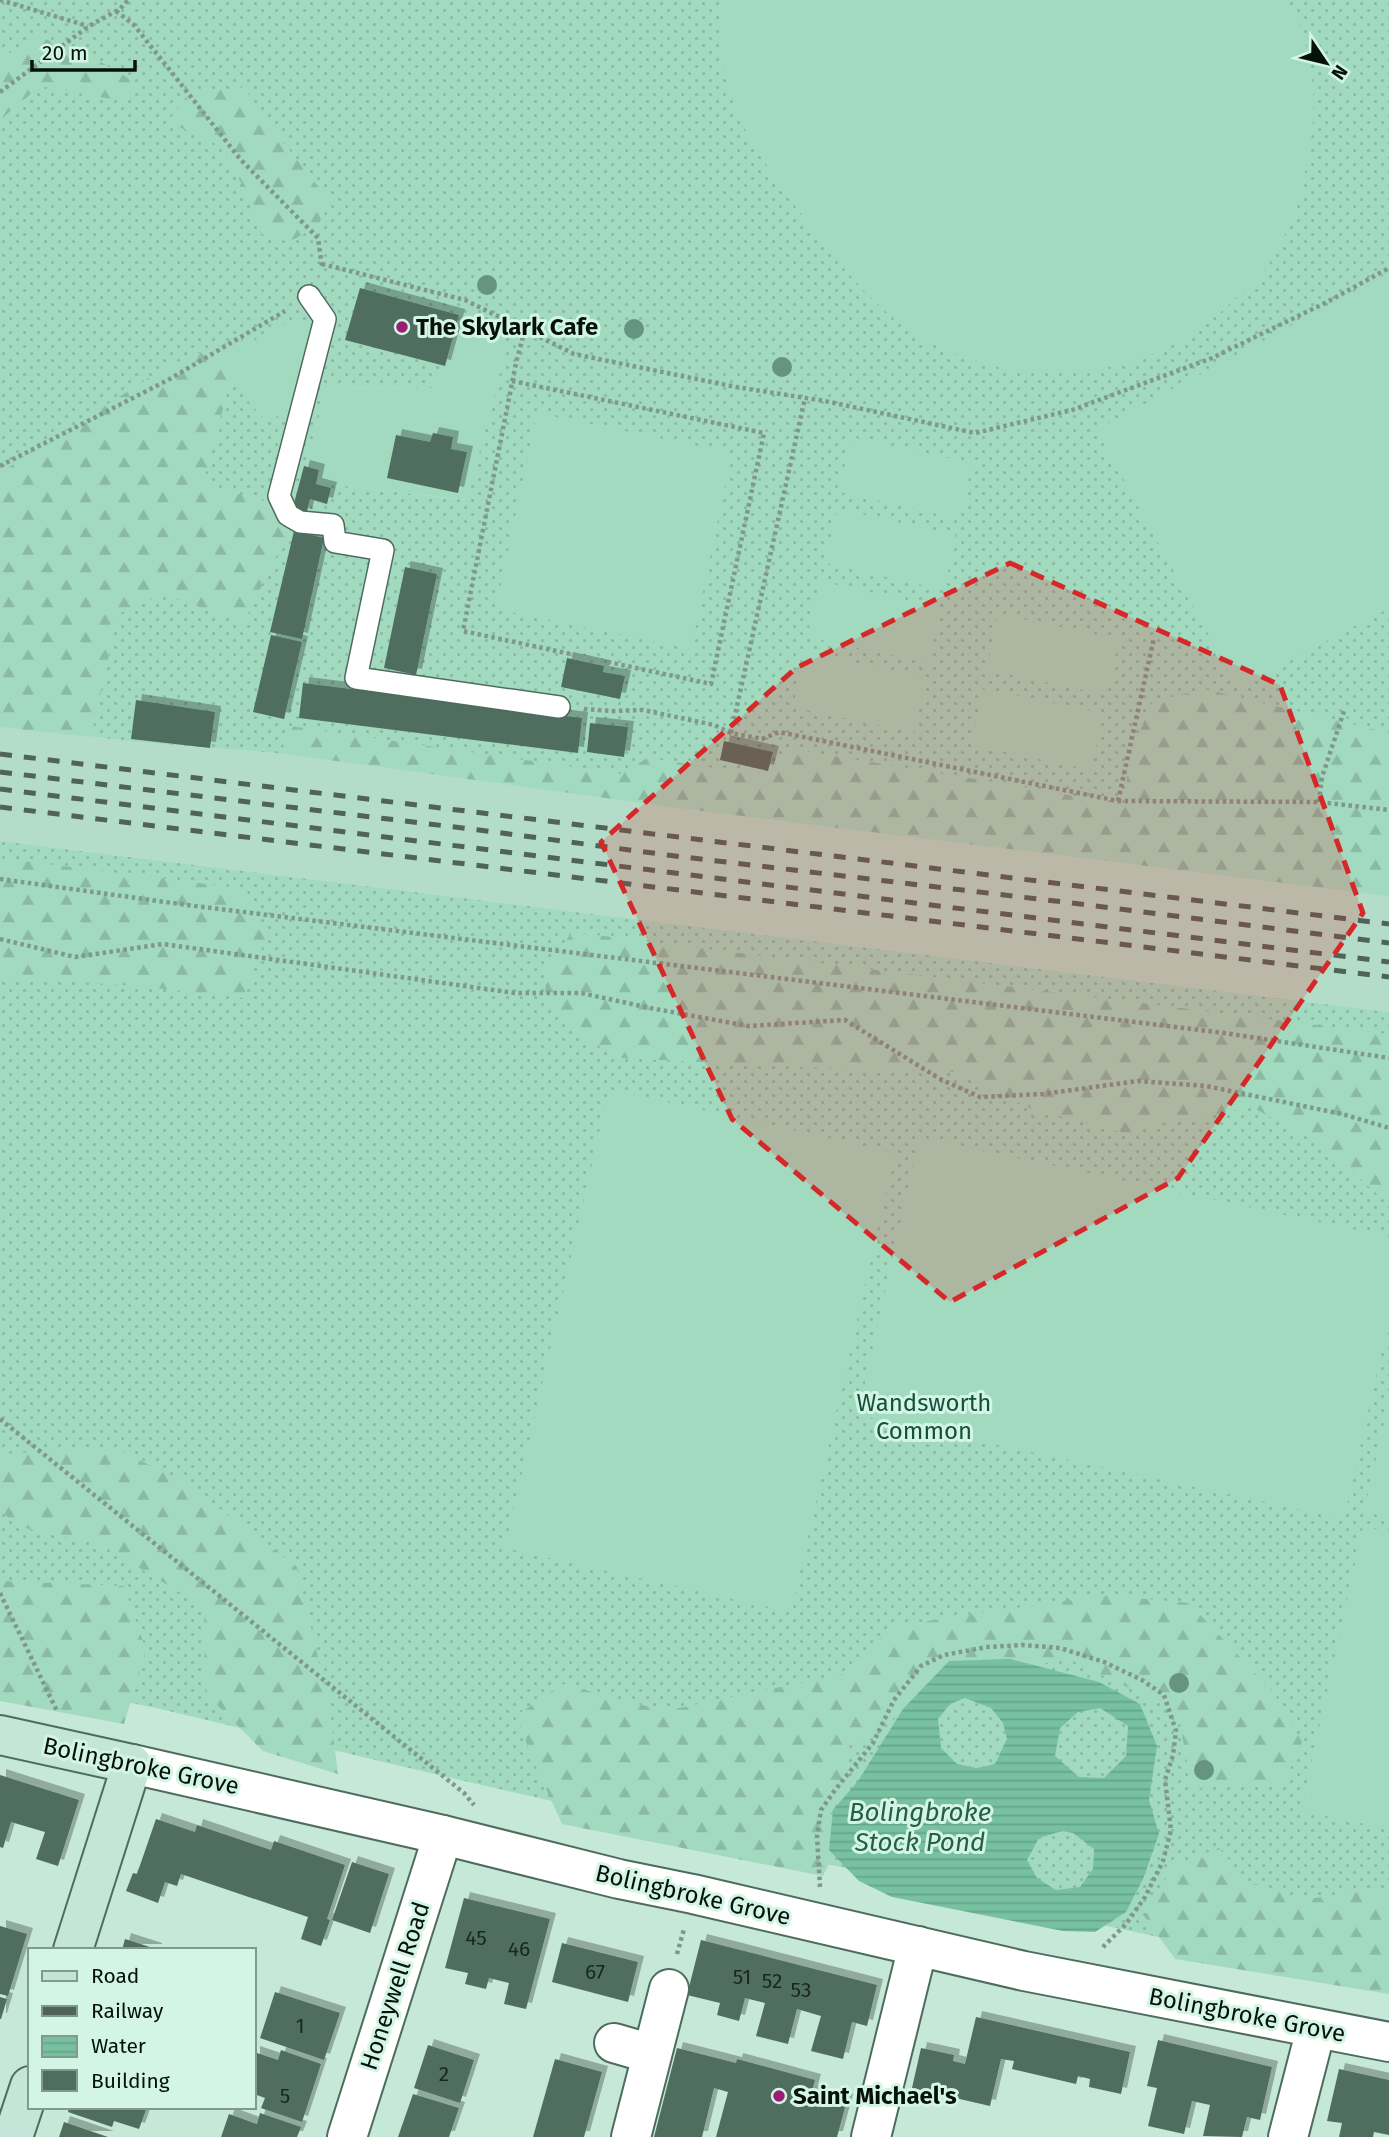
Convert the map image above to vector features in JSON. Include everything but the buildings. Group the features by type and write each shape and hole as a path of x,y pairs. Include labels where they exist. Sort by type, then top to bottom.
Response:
{"main road":[{"name":"Bolingbroke Grove","path":"0,1735 132,1764"},
{"path":"74,1948 132,1764"},
{"path":"13,2137 28,2092"}],"street":[{"name":"Bolingbroke Grove","path":"132,1764 1024,1971 1389,2042"},
{"name":"Honeywell Road","path":"347,2137 443,1835"},
{"path":"873,2137 918,1946"},
{"path":"631,2137 669,1989"},
{"path":"1288,2137 1316,2029"},
{"path":"614,2043 652,2054"}],"lane":[{"path":"309,296 325,319 279,496 288,515 300,522 333,525 335,542 383,550 356,678 559,707"}],"path":[{"path":"0,0 89,26"},
{"path":"0,92 89,26 120,9 128,0"},
{"path":"0,466 168,380 309,296 322,264 318,238 242,160 134,25 116,11"},
{"path":"322,264 465,300 574,354 975,433 1072,410 1212,358 1327,302 1389,268"},
{"path":"512,381 764,433 712,684 463,631 512,381 525,329"},
{"path":"730,733 804,398"},
{"path":"1118,802 1154,638"},
{"path":"559,707 642,710 714,725 730,733 762,738 779,732 1118,802 1319,803 1389,810"},
{"path":"1319,803 1322,777 1344,711"},
{"path":"0,879 1224,1033 1389,1058"},
{"path":"0,939 75,957 163,944 515,993 581,993 748,1026 845,1020 940,1079 980,1097 1043,1094 1138,1081 1206,1086 1342,1114 1389,1128"},
{"path":"0,1419 464,1793 477,1808"},
{"path":"0,1592 59,1715"},
{"path":"820,1889 817,1836 821,1810 873,1743 894,1700 921,1666 944,1655 987,1647 1023,1645 1060,1648 1104,1662 1142,1680 1164,1695 1176,1731 1173,1755 1165,1780 1171,1830 1163,1861 1145,1897 1126,1924 1101,1949"},
{"path":"669,1989 693,1894"}],"highlighted area":[{"path":"1010,563 1280,685 1363,913 1178,1178 950,1302 732,1119 601,842 796,668"}],"shaded area":[{"path":"0,725 136,742 1389,841 1389,1012 0,841"}],"green space":[{"path":"0,0 1389,0 1389,841 136,742 0,725","holes":["461,330 466,500 302,481 327,387 432,388"]},
{"path":"720,0 1288,0 1308,54 1312,74 1313,113 1302,185 1286,233 1260,276 1216,316 1181,341 1143,358 1113,366 1051,373 1020,371 959,356 911,331 876,303 830,252 766,165 739,116 729,90 720,33"},
{"path":"35,35 96,59 143,87 117,100 40,86 0,120 0,60"},
{"path":"244,87 272,128 331,203 316,227 289,242 261,234 248,195 220,146 168,122 189,93"},
{"path":"1389,273 1389,608 1238,688 1096,430"},
{"path":"292,320 314,324 298,403 267,423 215,362"},
{"path":"461,329 507,346 467,500 301,481 327,387 432,388"},
{"path":"242,337 203,484 276,504 290,528 244,622 163,594 118,614 91,737 0,727 0,473 169,365"},
{"path":"537,413 732,453 691,649 496,609"},
{"path":"851,437 972,463 960,519 839,492"},
{"path":"837,509 956,535 944,590 825,563"},
{"path":"820,581 941,608 929,663 807,637"},
{"path":"998,614 1119,639 1107,695 987,670"},
{"path":"805,652 926,677 914,733 793,707"},
{"path":"983,689 1103,713 1091,770 971,745"},
{"path":"1204,689 1389,733 1389,896 686,809 278,753 290,726 622,774 647,758 757,774 797,750 1124,805 1129,759 1152,702"},
{"name":"Wandsworth Common","path":"0,841 1389,1012 1389,1984 986,1900 156,1708 0,1677"},
{"path":"0,858 246,889 266,937 244,998 138,986 0,977"},
{"path":"572,932 1389,1034 1389,1195 1378,1195 1325,1147 1252,1107 1125,1133 1032,1109 953,1072 621,1058 569,1029 544,1002 548,966"},
{"path":"609,1089 895,1153 791,1612 505,1548"},
{"path":"919,1137 1389,1237 1389,1318 1344,1519 858,1415"},
{"path":"1389,1401 1389,1517 1364,1512"},
{"path":"115,1448 184,1482 297,1567 329,1705 338,1774 263,1751 205,1693 204,1607 101,1545 16,1526 0,1509 2,1454"},
{"path":"1363,1526 1389,1532 1389,1829 1301,1811"},
{"path":"0,1581 124,1586 146,1650 124,1724 0,1701"},
{"path":"1104,1595 1189,1603 1274,1693 1302,1742 1283,1784 1226,1784 1192,1790 1178,1712 1069,1659 968,1676 847,1747 852,1816 823,1876 562,1824 531,1756 517,1715 562,1684 665,1711 843,1674 894,1626"},
{"path":"1219,1848 1247,1881 1304,1900 1367,1889 1389,1890 1389,1994 1175,1959 1144,1916 1173,1866"}],"water":[{"name":"Bolingbroke Stock Pond","path":"1010,1659 1099,1682 1140,1704 1157,1746 1149,1800 1159,1834 1143,1879 1126,1912 1095,1932 1063,1931 892,1897 859,1881 829,1850 833,1810 858,1781 903,1709 949,1661","holes":["965,1698 991,1708 1003,1723 1007,1739 995,1764 977,1768 957,1764 941,1748 938,1719 950,1704","1100,1708 1128,1726 1126,1756 1104,1778 1079,1777 1055,1756 1060,1728 1078,1712","1062,1831 1073,1833 1094,1849 1093,1869 1080,1887 1056,1890 1037,1878 1027,1860 1039,1838"]}],"railway":[{"path":"0,754 1389,924"},
{"path":"0,772 1389,943"},
{"path":"0,789 1389,962"},
{"path":"0,807 1389,977"}],"place":[{"name":"The Skylark Cafe","path":"402,327"},
{"name":"Saint Michael's","path":"779,2096"}]}
